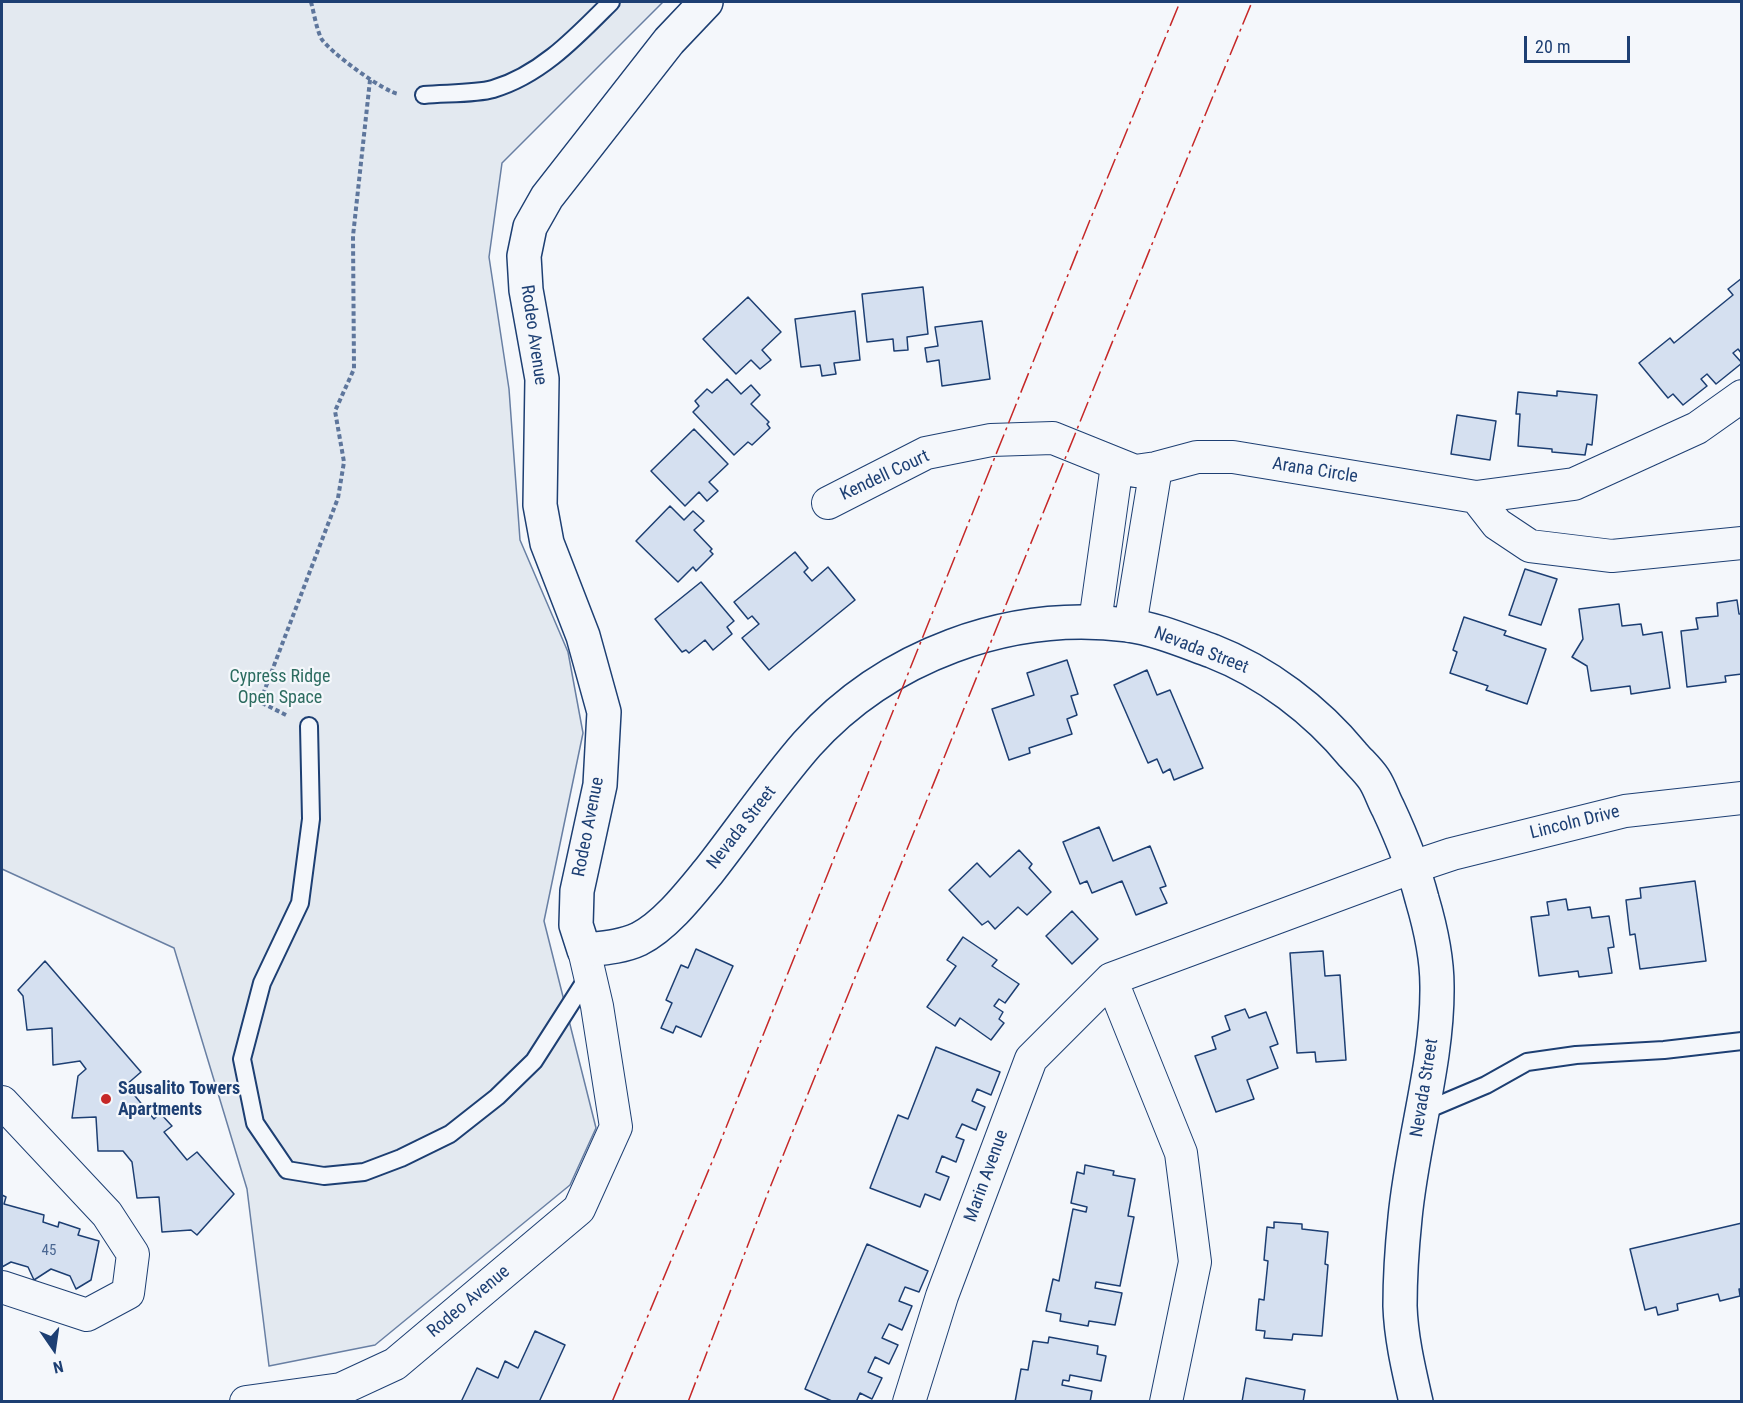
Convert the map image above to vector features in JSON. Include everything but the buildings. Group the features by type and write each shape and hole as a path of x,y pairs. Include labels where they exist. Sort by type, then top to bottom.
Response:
{"street":[{"name":"Rodeo Avenue","path":"246,1401 341,1389 395,1364 579,1209 616,1127 597,1006 576,925 577,891 600,785 604,712 583,636 547,543 540,505 542,379 526,290 524,256 530,226 547,197 669,41 706,2"},
{"name":"Arana Circle","path":"1156,468 1197,456 1233,457 1476,497 1574,484 1697,428 1742,396"},
{"name":"Kendell Court","path":"828,503 926,453 991,440 1053,438 1135,471 1156,468"},
{"path":"1095,622 1117,465"},
{"path":"1130,626 1156,468"},
{"path":"1476,497 1497,524 1530,546 1612,556 1742,543"},
{"name":"Nevada Street","path":"587,962 614,947 640,939 664,920 696,887 806,746 832,718 871,688 928,655 972,638 1025,626 1095,622 1162,633 1227,657 1267,678 1333,730 1374,779 1397,827 1413,867 1424,904 1437,982 1436,1018 1405,1216 1400,1309 1407,1362 1416,1401"},
{"name":"Lincoln Drive","path":"1413,867 1452,854 1625,811 1742,798"},
{"name":"Marin Avenue","path":"909,1401 942,1296 1031,1059 1111,980 1413,867"},
{"path":"1111,980 1181,1153 1196,1262 1166,1401"},
{"path":"2,1102 107,1214 133,1254 128,1293 87,1315 2,1287"}],"lane":[{"path":"424,95 492,89 528,74 568,45 611,2"},
{"path":"309,726 311,819 300,903 262,983 242,1059 255,1123 287,1170 324,1176 364,1172 401,1158 450,1134 497,1097 534,1061 587,962"},
{"path":"1421,1113 1486,1085 1527,1062 1576,1055 1664,1050 1742,1041"}],"path":[{"path":"311,2 321,40 370,80 393,93 424,95"},
{"path":"309,726 260,702 338,498 344,462 336,411 354,369 353,236 370,80"}],"green space":[{"name":"Cypress Ridge Open Space","path":"2,2 663,2 502,163 489,257 509,389 520,540 568,652 583,733 544,921 596,1128 570,1185 375,1345 269,1366 247,1189 174,948 2,869"}],"power":[{"path":"612,1402 717,1150 1090,220 1180,2"},
{"path":"688,1402 767,1195 1252,2"}],"place":[{"name":"Sausalito Towers Apartments","path":"106,1099"}]}
